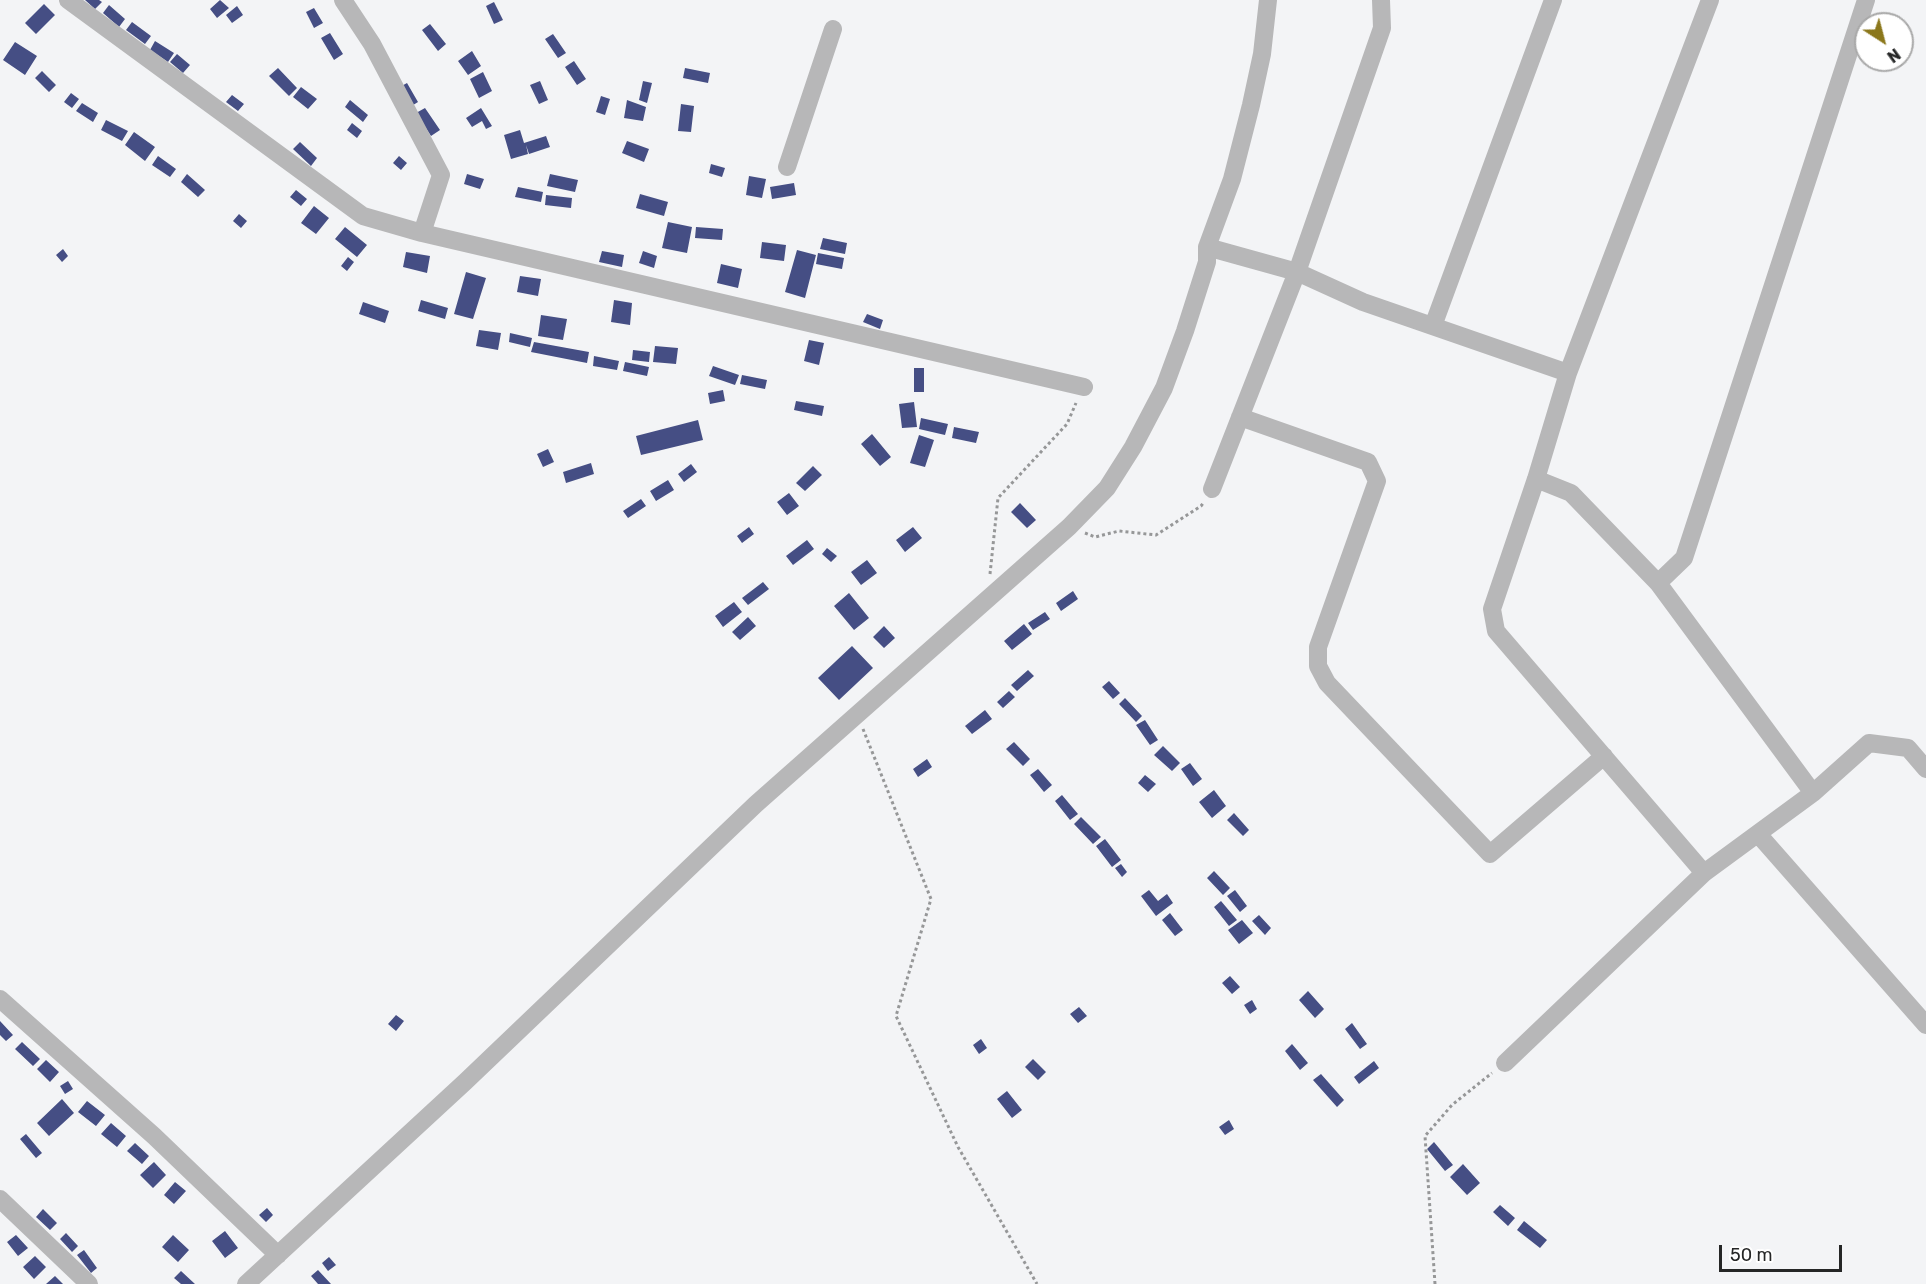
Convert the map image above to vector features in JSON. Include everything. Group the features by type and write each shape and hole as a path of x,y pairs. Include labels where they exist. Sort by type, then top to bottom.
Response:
{"street":[{"path":"68,0 363,216 422,233 1083,387"},
{"path":"343,0 372,44 441,175 422,233"},
{"path":"246,1284 465,1082 756,804 1070,527 1107,488 1133,447 1164,388 1208,262 1207,247 1232,179 1251,105 1262,54 1268,0"},
{"path":"1212,489 1297,272 1382,28 1381,0"},
{"path":"1432,326 1553,0"},
{"path":"1704,873 1496,631 1492,609 1536,479 1568,373 1710,0"},
{"path":"1658,584 1684,558 1866,0"},
{"path":"787,167 833,29"},
{"path":"1207,247 1297,272 1364,302 1568,373"},
{"path":"1240,417 1368,462 1377,481 1318,646 1318,666 1327,683 1490,854 1604,756"},
{"path":"1536,479 1571,493 1658,584 1813,793"},
{"path":"1505,1063 1704,873 1813,793 1869,743 1908,748 1926,769"},
{"path":"1758,834 1926,1025"},
{"path":"0,999 154,1136 278,1255"},
{"path":"0,1199 89,1284"}],"path":[{"path":"991,597 990,575 998,498 1068,424 1083,387"},
{"path":"1070,527 1095,537 1119,531 1156,535 1201,506 1212,489"},
{"path":"857,714 931,899 896,1016 958,1147 1037,1284"},
{"path":"1435,1284 1425,1136 1452,1106 1505,1063"}],"building":[{"path":"85,0 99,0 102,2 95,9"},
{"path":"220,0 229,8 217,18 210,9"},
{"path":"494,2 503,20 494,24 486,6"},
{"path":"44,4 55,15 36,34 25,23"},
{"path":"109,5 125,19 119,27 103,13"},
{"path":"237,6 243,15 232,23 226,15"},
{"path":"314,8 323,23 314,28 306,12"},
{"path":"132,22 151,36 145,44 126,30"},
{"path":"430,24 446,44 438,51 422,30"},
{"path":"330,33 343,54 334,60 321,38"},
{"path":"553,34 566,53 558,58 545,39"},
{"path":"155,41 174,53 168,62 150,50"},
{"path":"15,42 37,56 25,75 3,60"},
{"path":"472,51 481,66 468,75 458,61"},
{"path":"177,54 190,65 183,73 170,62"},
{"path":"574,61 586,79 577,85 565,67"},
{"path":"278,68 297,88 289,96 269,76"},
{"path":"685,68 710,73 708,83 683,78"},
{"path":"42,71 56,85 49,92 35,78"},
{"path":"483,72 492,91 479,98 470,79"},
{"path":"540,81 548,100 539,104 530,85"},
{"path":"643,81 652,83 647,103 639,100"},
{"path":"407,83 418,102 410,107 398,88"},
{"path":"301,87 317,99 308,109 293,97"},
{"path":"71,93 79,99 72,108 64,102"},
{"path":"232,95 244,104 238,111 226,102"},
{"path":"601,96 610,99 605,115 596,112"},
{"path":"350,100 368,115 363,122 345,107"},
{"path":"627,100 646,107 643,121 624,118"},
{"path":"82,103 98,113 93,122 76,111"},
{"path":"681,104 694,106 691,132 678,131"},
{"path":"425,108 440,130 431,136 416,113"},
{"path":"481,108 492,126 486,129 482,121 472,127 466,118"},
{"path":"106,120 128,131 122,141 101,130"},
{"path":"352,123 362,131 357,138 347,130"},
{"path":"520,130 524,143 546,136 550,147 529,154 526,145 528,154 511,159 504,135"},
{"path":"134,132 155,147 145,161 125,145"},
{"path":"627,141 649,149 644,162 622,153"},
{"path":"300,142 317,158 311,166 293,149"},
{"path":"158,156 176,169 170,177 152,165"},
{"path":"399,156 407,163 401,170 393,163"},
{"path":"711,164 725,168 722,177 709,173"},
{"path":"187,174 205,190 198,197 181,182"},
{"path":"467,174 484,179 480,189 464,184"},
{"path":"550,174 578,180 575,192 547,186"},
{"path":"749,176 766,179 762,198 746,195"},
{"path":"794,183 796,195 772,199 770,187"},
{"path":"518,187 543,192 541,202 515,197"},
{"path":"296,190 307,199 301,206 290,197"},
{"path":"640,194 668,202 664,216 636,208"},
{"path":"546,195 572,198 571,208 545,205"},
{"path":"314,206 329,218 316,234 301,223"},
{"path":"239,214 247,221 241,228 233,221"},
{"path":"668,222 692,227 687,253 662,248"},
{"path":"345,227 367,245 357,257 335,239"},
{"path":"696,227 723,229 722,240 695,238"},
{"path":"823,238 847,243 845,254 820,249"},
{"path":"762,242 786,245 784,261 760,258"},
{"path":"63,249 68,256 62,262 56,255"},
{"path":"797,250 816,255 805,298 785,292"},
{"path":"602,251 624,255 622,267 599,262"},
{"path":"643,251 657,256 654,268 639,263"},
{"path":"406,252 430,256 427,273 403,267"},
{"path":"818,253 844,258 842,269 816,264"},
{"path":"348,257 354,262 347,271 341,266"},
{"path":"721,264 742,269 738,288 717,283"},
{"path":"466,272 486,278 473,319 454,314"},
{"path":"520,276 541,279 538,296 517,292"},
{"path":"421,300 448,308 445,319 418,311"},
{"path":"614,300 632,303 630,325 611,322"},
{"path":"363,302 389,311 385,323 359,314"},
{"path":"867,314 883,320 880,329 863,322"},
{"path":"541,315 567,319 563,340 538,336"},
{"path":"479,330 501,333 498,350 476,346"},
{"path":"510,333 532,338 530,347 509,342"},
{"path":"809,340 824,343 819,365 804,361"},
{"path":"534,342 589,352 587,363 531,352"},
{"path":"655,346 678,348 676,364 653,362"},
{"path":"633,350 650,352 649,362 632,360"},
{"path":"594,356 619,361 617,370 593,366"},
{"path":"625,362 649,367 647,376 623,371"},
{"path":"713,366 739,375 735,385 709,376"},
{"path":"914,368 924,368 924,392 914,392"},
{"path":"742,375 767,380 765,389 740,384"},
{"path":"723,390 725,401 710,404 708,393"},
{"path":"796,401 824,406 822,416 794,410"},
{"path":"914,402 917,427 902,428 899,404"},
{"path":"921,418 948,424 945,435 919,429"},
{"path":"698,420 703,440 641,455 636,436"},
{"path":"954,427 979,432 976,443 952,438"},
{"path":"872,434 891,457 880,466 861,444"},
{"path":"919,435 934,440 925,467 910,463"},
{"path":"548,449 554,462 543,467 537,454"},
{"path":"591,463 594,474 566,483 563,472"},
{"path":"691,464 697,472 684,482 678,474"},
{"path":"813,466 822,475 805,491 796,483"},
{"path":"668,480 674,490 656,501 650,491"},
{"path":"789,493 799,506 787,515 777,502"},
{"path":"641,499 646,506 628,518 623,511"},
{"path":"1020,503 1036,520 1027,528 1011,512"},
{"path":"749,527 754,534 742,543 737,536"},
{"path":"913,527 922,538 905,552 896,540"},
{"path":"807,540 814,549 793,565 786,556"},
{"path":"827,548 837,556 831,562 822,554"},
{"path":"867,560 877,573 861,585 851,572"},
{"path":"763,582 769,589 748,605 742,598"},
{"path":"1073,591 1078,599 1061,611 1056,603"},
{"path":"849,593 869,618 854,630 834,606"},
{"path":"734,602 742,612 723,627 715,616"},
{"path":"1045,612 1050,619 1033,630 1028,623"},
{"path":"748,617 756,626 740,640 732,632"},
{"path":"1024,624 1032,634 1012,650 1004,641"},
{"path":"884,626 895,638 884,648 873,637"},
{"path":"852,646 873,668 839,700 818,678"},
{"path":"1028,670 1034,676 1017,691 1011,685"},
{"path":"1109,681 1120,693 1113,699 1102,687"},
{"path":"1009,691 1015,697 1003,708 997,702"},
{"path":"1125,698 1142,716 1136,722 1119,704"},
{"path":"985,710 992,719 972,734 965,726"},
{"path":"1145,720 1158,740 1150,745 1136,725"},
{"path":"1014,742 1030,759 1023,766 1006,749"},
{"path":"1163,746 1180,763 1172,771 1154,755"},
{"path":"927,759 932,767 918,777 913,769"},
{"path":"1190,763 1202,779 1193,786 1181,769"},
{"path":"1038,769 1052,785 1044,792 1030,775"},
{"path":"1145,775 1156,784 1148,792 1138,783"},
{"path":"1214,790 1226,806 1212,818 1199,802"},
{"path":"1062,795 1078,814 1070,820 1055,801"},
{"path":"1234,813 1249,830 1243,836 1227,820"},
{"path":"1081,817 1101,837 1093,844 1074,824"},
{"path":"1105,839 1121,860 1112,867 1096,846"},
{"path":"1121,864 1127,872 1122,877 1115,868"},
{"path":"1214,871 1230,888 1223,895 1207,878"},
{"path":"1149,890 1158,901 1167,894 1173,903 1156,916 1141,896"},
{"path":"1235,890 1247,906 1240,912 1227,896"},
{"path":"1221,901 1237,920 1229,926 1214,907"},
{"path":"1170,913 1183,930 1175,936 1162,920"},
{"path":"1259,915 1271,928 1265,935 1252,921"},
{"path":"1242,920 1253,933 1239,944 1228,930"},
{"path":"1230,976 1240,987 1232,994 1222,983"},
{"path":"1308,991 1324,1009 1315,1018 1299,1000"},
{"path":"1252,1000 1257,1009 1250,1014 1244,1005"},
{"path":"1079,1007 1087,1016 1078,1023 1070,1014"},
{"path":"396,1015 404,1021 396,1031 388,1024"},
{"path":"0,1021 13,1035 6,1041 0,1035"},
{"path":"1352,1023 1367,1044 1360,1049 1345,1029"},
{"path":"981,1039 987,1048 979,1054 973,1045"},
{"path":"22,1042 40,1059 33,1066 15,1049"},
{"path":"1292,1044 1308,1063 1300,1070 1285,1051"},
{"path":"1033,1059 1046,1072 1038,1080 1025,1067"},
{"path":"46,1060 59,1072 50,1082 37,1069"},
{"path":"1374,1061 1379,1068 1359,1084 1354,1077"},
{"path":"1321,1074 1344,1100 1337,1107 1313,1080"},
{"path":"68,1081 73,1089 65,1094 60,1086"},
{"path":"1007,1091 1022,1110 1012,1118 997,1099"},
{"path":"62,1099 74,1113 49,1136 37,1123"},
{"path":"87,1101 105,1115 96,1126 78,1112"},
{"path":"1229,1120 1234,1129 1225,1135 1219,1127"},
{"path":"111,1123 126,1136 117,1147 101,1134"},
{"path":"26,1134 42,1153 36,1158 20,1139"},
{"path":"1434,1142 1453,1165 1445,1171 1427,1149"},
{"path":"135,1143 149,1156 142,1164 127,1151"},
{"path":"154,1162 166,1175 153,1188 140,1175"},
{"path":"1463,1164 1480,1183 1467,1195 1450,1177"},
{"path":"175,1182 186,1191 174,1204 164,1195"},
{"path":"1500,1205 1515,1218 1508,1226 1493,1212"},
{"path":"267,1208 273,1215 266,1222 259,1215"},
{"path":"43,1209 57,1223 50,1230 36,1217"},
{"path":"1524,1221 1547,1240 1540,1248 1517,1230"},
{"path":"225,1231 238,1248 225,1258 212,1241"},
{"path":"66,1233 78,1246 72,1252 60,1239"},
{"path":"16,1235 28,1248 18,1256 7,1242"},
{"path":"173,1235 189,1250 178,1262 162,1247"},
{"path":"84,1250 97,1268 91,1273 77,1255"},
{"path":"35,1256 46,1267 34,1279 23,1267"},
{"path":"329,1257 336,1265 328,1271 322,1263"},
{"path":"318,1270 331,1284 318,1284 311,1276"},
{"path":"181,1271 195,1284 181,1284 174,1278"},
{"path":"55,1276 63,1284 46,1284"}]}
